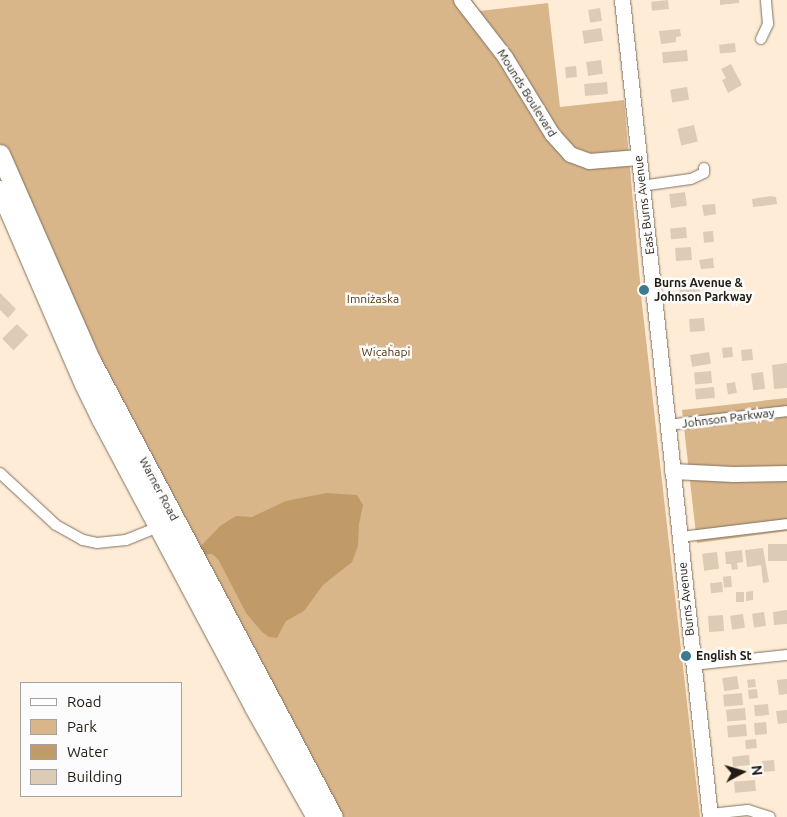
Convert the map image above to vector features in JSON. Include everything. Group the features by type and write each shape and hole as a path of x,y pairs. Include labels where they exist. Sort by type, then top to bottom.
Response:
{"highway":[{"name":"Warner Road","path":"0,154 91,361 254,707 316,817"},
{"name":"Warner Road","path":"2,194 84,384 167,522 333,817"}],"street":[{"name":"Mounds Boulevard","path":"461,0 505,57 552,134 570,154 588,161 638,157"},
{"name":"East Burns Avenue","path":"622,0 672,471"},
{"path":"762,40 768,20 766,0"},
{"path":"641,186 691,179 704,173 704,168"},
{"name":"Johnson Parkway","path":"668,425 787,411"},
{"path":"672,471 733,474 787,473"},
{"name":"Burns Avenue","path":"672,471 710,816"},
{"path":"0,473 56,526 83,540 97,543 126,540 167,522"},
{"path":"680,537 787,524"},
{"path":"693,665 787,654"},
{"path":"710,816 748,810 770,817"}],"green space":[{"name":"Wic̣aḣapi","path":"0,0 472,0 480,11 548,3 560,107 624,100 642,304 700,817 338,817 96,359 13,168 0,143"},
{"path":"787,398 787,531 697,543 682,410"}],"water":[{"path":"326,493 357,495 363,505 359,524 358,546 352,562 323,585 304,611 286,621 277,638 269,637 262,632 246,613 218,559 212,554 203,555 199,548 220,526 236,516 252,517 286,501"}],"building":[{"path":"668,0 669,9 652,11 651,2"},
{"path":"720,0 739,0 739,3 720,5"},
{"path":"600,8 602,21 590,23 588,10"},
{"path":"601,28 603,41 584,44 582,31"},
{"path":"680,29 681,36 676,37 676,42 661,44 659,31"},
{"path":"735,43 736,52 720,54 719,45"},
{"path":"687,50 688,61 663,63 662,52"},
{"path":"601,60 603,74 588,76 586,62"},
{"path":"731,64 742,85 728,93 722,80 726,78 721,69"},
{"path":"576,66 577,77 566,78 565,67"},
{"path":"607,82 608,94 585,96 584,84"},
{"path":"687,87 689,100 672,102 670,90"},
{"path":"694,125 698,142 681,145 677,129"},
{"path":"685,192 687,206 671,208 669,194"},
{"path":"776,197 777,204 753,207 752,199"},
{"path":"715,204 716,214 704,216 702,205"},
{"path":"686,227 687,238 671,239 670,228"},
{"path":"713,231 714,242 704,243 703,232"},
{"path":"691,247 692,260 676,261 675,248"},
{"path":"713,258 714,268 701,269 699,260"},
{"path":"700,282 701,297 680,298 679,283"},
{"path":"0,293 16,309 8,318 0,310"},
{"path":"704,318 705,331 690,332 689,319"},
{"path":"17,324 28,335 13,350 2,339"},
{"path":"732,347 733,357 723,358 722,348"},
{"path":"752,349 753,360 742,361 741,350"},
{"path":"709,352 711,364 692,367 690,355"},
{"path":"787,363 787,388 774,389 772,365"},
{"path":"711,371 712,383 695,384 694,372"},
{"path":"763,372 765,389 753,390 751,373"},
{"path":"735,382 737,393 728,394 726,384"},
{"path":"714,387 715,398 696,400 695,389"},
{"path":"768,544 787,544 787,561 768,561"},
{"path":"763,548 769,582 763,583 761,565 747,567 745,550"},
{"path":"742,550 743,562 737,563 738,569 732,570 731,564 726,564 725,552"},
{"path":"717,552 719,569 704,571 702,554"},
{"path":"731,576 732,587 724,588 723,577"},
{"path":"722,582 723,592 711,593 710,583"},
{"path":"753,591 753,600 746,601 746,592"},
{"path":"736,592 744,592 744,602 736,602"},
{"path":"787,610 787,624 774,625 773,612"},
{"path":"764,612 766,626 754,628 752,614"},
{"path":"743,614 745,628 732,630 730,616"},
{"path":"723,615 724,631 709,632 708,616"},
{"path":"737,676 739,689 724,691 722,678"},
{"path":"755,679 756,687 748,688 747,680"},
{"path":"787,679 787,694 779,695 777,680"},
{"path":"757,689 758,698 749,699 748,690"},
{"path":"742,693 743,705 724,707 723,695"},
{"path":"768,704 769,715 755,716 754,705"},
{"path":"745,708 746,720 727,722 726,710"},
{"path":"787,710 787,723 778,724 776,711"},
{"path":"766,722 767,734 755,735 754,723"},
{"path":"746,724 747,736 728,738 727,726"},
{"path":"756,739 757,748 746,749 745,740"},
{"path":"749,755 750,765 733,767 732,757"},
{"path":"774,760 775,771 763,772 762,761"},
{"path":"755,780 756,791 735,793 734,782"}],"place":[{"name":"Burns Avenue & Johnson Parkway","path":"644,290"},
{"name":"English St","path":"686,656"}],"park label":[{"name":"Imniżaska","path":"373,299"}]}
